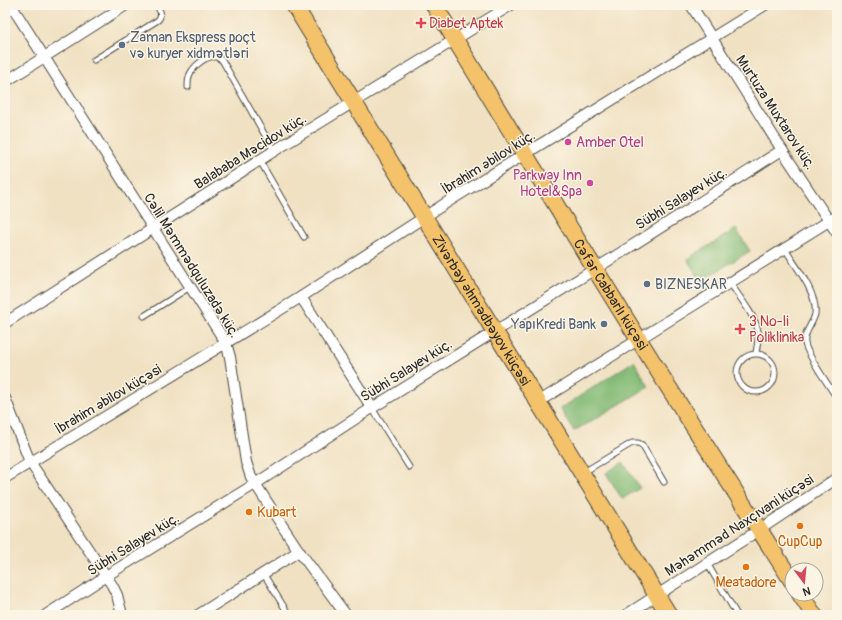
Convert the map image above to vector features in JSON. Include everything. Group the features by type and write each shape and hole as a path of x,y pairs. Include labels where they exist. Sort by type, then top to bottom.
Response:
{"main road":[{"name":"Zivərbəy Əhmədbəyov küçəsi","path":"294,5 669,615"},
{"name":"Cəfər Cabbarlı küçəsi","path":"434,5 595,269 784,569"},
{"path":"805,602 814,615"}],"street":[{"name":"Cəlil Məmmədquluzadə küç.","path":"10,5 226,343 230,357 246,462 251,477 299,551 346,615"},
{"path":"5,82 126,5"},
{"name":"Balababa Məcidov küç.","path":"5,323 274,151 511,5"},
{"name":"Murtuza Muxtarov küç.","path":"691,5 782,150 833,219 837,233"},
{"name":"İbrahim Əbilov küç.","path":"226,343 765,5"},
{"name":"Sübhi Salayev küç.","path":"46,615 782,150"},
{"path":"538,402 833,219"},
{"path":"301,297 372,408"},
{"name":"İbrahim Əbilov küçəsi","path":"5,478 226,343"},
{"path":"5,398 30,462 112,585 117,595 122,615"},
{"name":"Məhəmməd Naxçıvani küçəsi","path":"626,615 837,478"},
{"path":"198,615 299,551"}],"lane":[{"path":"94,60 158,20 161,17 161,13 156,5"},
{"path":"188,87 189,75 198,64 212,57 217,57 222,60 274,151"},
{"path":"260,161 304,237"},
{"path":"785,249 814,298 815,313 813,321 805,336 804,343 808,353 837,398"},
{"path":"730,283 756,324 758,330 756,353"},
{"path":"144,316 190,287"},
{"path":"756,353 764,355 771,360 775,368 775,376 772,384 765,390 756,392 748,390 741,385 737,378 737,369 741,361 747,355 756,353"},
{"path":"372,408 409,467"},
{"path":"582,474 632,444 638,443 642,445 664,482"},
{"path":"707,563 738,615"},
{"path":"263,573 289,615"}],"green space":[{"path":"736,229 750,251 704,279 702,283 687,259"},
{"path":"634,361 649,387 574,431 560,409"},
{"path":"623,462 640,488 622,499 606,473"}],"place":[{"name":"Diabet Aptek","path":"421,23"},
{"name":"Zaman Ekspress poçt və kuryer xidmətləri","path":"122,45"},
{"name":"Amber Otel","path":"568,142"},
{"name":"Parkway Inn Hotel&Spa","path":"590,183"},
{"name":"BIZNESKAR","path":"647,284"},
{"name":"YapıKredi Bank","path":"604,324"},
{"name":"3 №-li Poliklinika","path":"740,329"},
{"name":"Kubart","path":"249,512"},
{"name":"CupCup","path":"800,526"},
{"name":"Meatadore","path":"746,567"}]}
